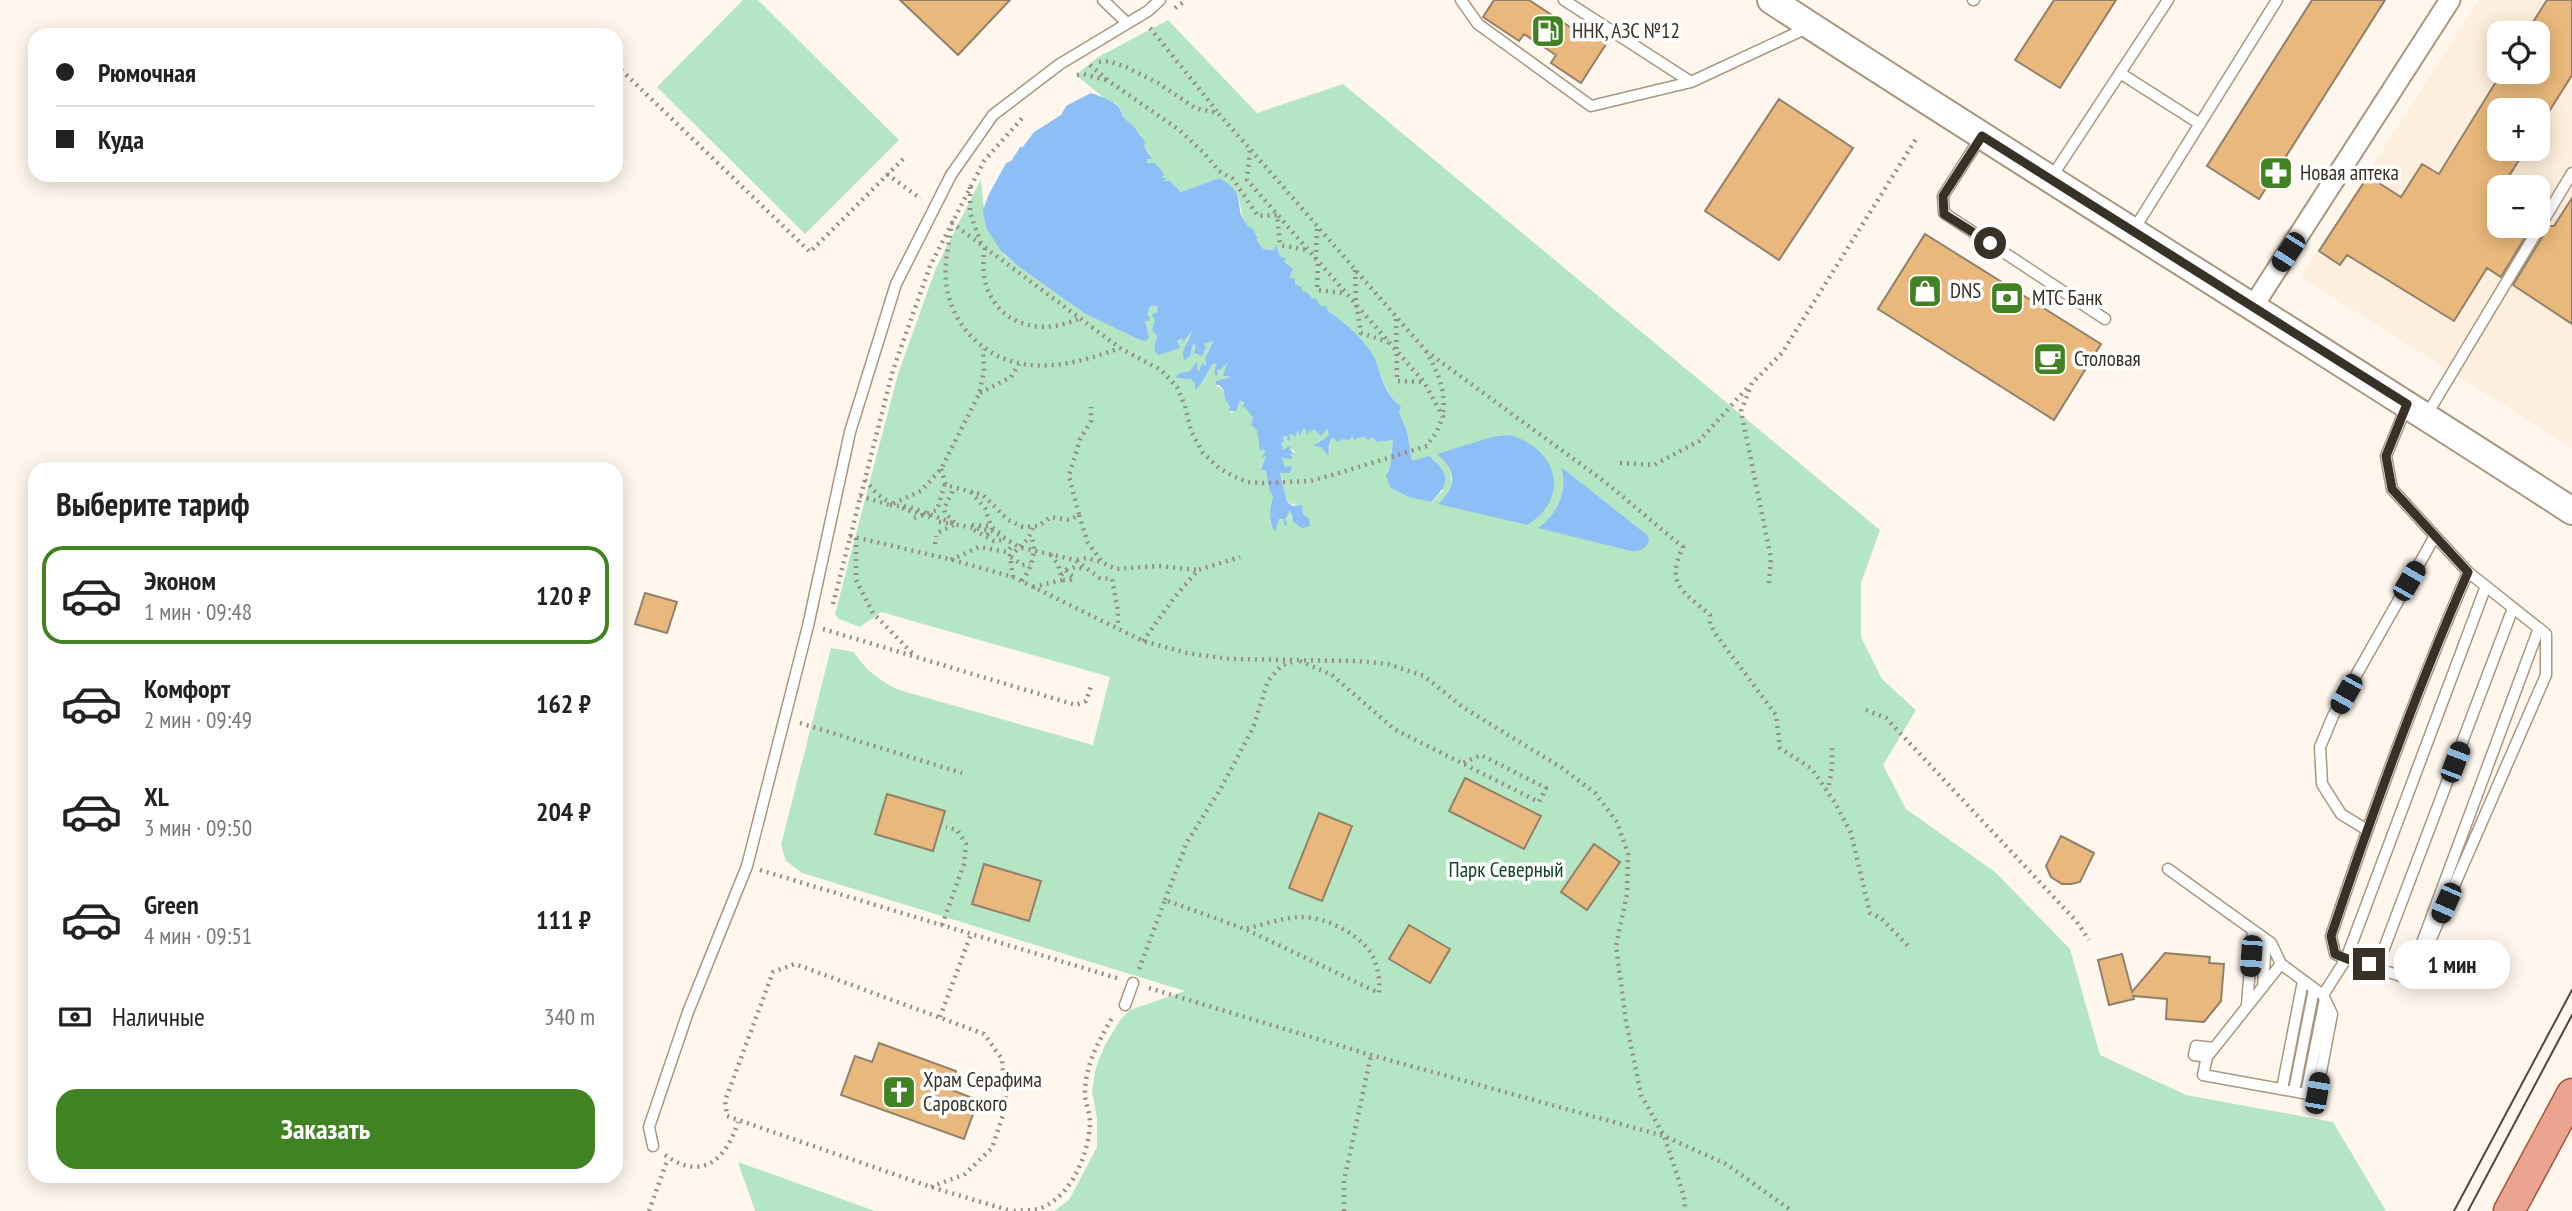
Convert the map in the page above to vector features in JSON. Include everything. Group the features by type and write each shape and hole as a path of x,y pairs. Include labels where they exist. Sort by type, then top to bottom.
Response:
{"main road":[{"path":"1770,0 2572,511"},
{"path":"2509,1211 2572,1094"}],"street":[{"path":"2252,309 2451,0"}],"lane":[{"path":"1103,0 1127,23"},
{"path":"653,1146 649,1127 688,1012 747,866 808,626 850,432 896,284 951,175 993,116 1060,64 1160,0"},
{"path":"1461,0 1478,24 1591,106 1691,82 1811,26"},
{"path":"1564,0 1691,82"},
{"path":"2049,180 2168,0"},
{"path":"2132,233 2277,0"},
{"path":"2120,73 2200,124"},
{"path":"1982,136 1943,196 1944,214 2105,318"},
{"path":"2468,572 2433,652 2331,936 2335,954 2413,980 2546,675 2546,634 2468,572 2392,489 2386,456 2572,173"},
{"path":"2367,830 2341,814 2322,784 2320,747 2333,716 2435,536"},
{"path":"2294,1091 2320,994 2346,959 2486,586"},
{"path":"2377,967 2513,608"},
{"path":"2408,978 2539,628"},
{"path":"2168,869 2271,943 2278,964 2320,994 2332,1014 2317,1093 2314,1095 2203,1075 2211,1052 2278,964"},
{"path":"2247,1006 2253,930"},
{"path":"2263,987 2266,940"},
{"path":"2282,1089 2303,981"},
{"path":"1125,1005 1133,983"}],"path":[{"path":"1168,14 1186,0"},
{"path":"952,223 1082,317 1120,348 1161,370 1177,387 1191,430 1203,453 1219,468 1235,477 1248,482 1264,483 1310,481 1427,446 1443,417 1445,398 1440,376 1426,351 1218,113 1149,27 1158,21"},
{"path":"1087,62 1096,57"},
{"path":"1087,62 1108,61 1126,67 1158,83 1195,107 1218,113"},
{"path":"1087,62 1110,82 1178,128 1219,172 1233,179 1258,216 1277,215"},
{"path":"1078,69 1069,76 1083,74 1110,82"},
{"path":"623,72 810,252 904,158"},
{"path":"823,643 853,537 860,496 893,370 930,266 984,161 1028,112"},
{"path":"1620,463 1654,465 1699,441 1782,353 1916,139"},
{"path":"1250,149 1247,180 1424,382 1443,417"},
{"path":"887,174 933,207"},
{"path":"970,185 970,213 984,248 983,279 990,299 1003,313 1021,323 1039,328 1068,324 1082,317"},
{"path":"1277,215 1280,245 1307,250"},
{"path":"952,223 946,273 950,303 961,325 983,349 1019,364 1050,366 1088,360 1120,348"},
{"path":"1317,225 1317,290 1346,293"},
{"path":"1355,270 1356,304 1361,333 1389,342"},
{"path":"1396,317 1397,381 1424,382"},
{"path":"892,505 921,491 941,468 979,394 984,371 983,349"},
{"path":"1426,351 1605,482 1683,547 1674,571 1677,585 1710,615 1710,624 1717,636 1776,715 1780,748 1812,769 1835,803 1851,833 1870,912 1881,918 1909,947"},
{"path":"979,394 1011,377 1019,364"},
{"path":"1752,383 1741,411 1771,558 1769,583"},
{"path":"1091,407 1091,421 1080,439 1069,475 1088,543 1103,563"},
{"path":"941,468 946,483 944,510"},
{"path":"864,480 892,505 910,507 956,524"},
{"path":"946,483 954,488 968,489 983,495 1008,520 1023,527 1058,564 1062,578"},
{"path":"914,517 934,512 954,488"},
{"path":"968,489 978,497 985,508 985,529 994,541"},
{"path":"860,496 920,515"},
{"path":"937,506 956,524"},
{"path":"1023,527 1034,526 1051,517 1069,520 1079,515"},
{"path":"939,522 994,530 1019,547 1075,560 1100,578 1112,579 1118,628"},
{"path":"935,544 938,534 956,524"},
{"path":"1022,581 1035,551 1031,537 1034,526"},
{"path":"985,529 994,530"},
{"path":"994,530 998,537 994,541"},
{"path":"853,537 951,560 1022,581 1143,641 1187,653 1230,660 1388,664 1424,676 1464,708 1562,768 1595,793 1617,822 1628,854 1627,894 1616,946 1626,1021 1641,1095 1664,1136 1684,1196 1685,1211"},
{"path":"853,537 856,580 873,613 914,655"},
{"path":"1013,578 1010,556 1031,537"},
{"path":"994,541 1009,541"},
{"path":"951,560 979,547 1007,552 1011,547 1009,541"},
{"path":"1002,552 1010,563"},
{"path":"1010,556 1022,565 1030,564"},
{"path":"1075,560 1086,558 1116,569 1159,566 1198,570 1240,557"},
{"path":"1062,578 1066,570 1075,567 1088,569"},
{"path":"1033,587 1062,578 1074,578 1066,570"},
{"path":"1143,641 1174,597 1198,570"},
{"path":"808,626 914,655 1076,705 1086,701 1091,686"},
{"path":"1133,983 1187,842 1221,788 1253,728 1268,681 1281,666 1298,660 1332,675 1394,729 1463,764 1539,802 1546,788 1482,755 1463,764"},
{"path":"799,737 806,710"},
{"path":"1866,710 1886,718 2077,922 2089,940"},
{"path":"786,718 962,773"},
{"path":"1829,785 1832,746"},
{"path":"942,925 964,864 966,844 957,830 946,827"},
{"path":"765,872 768,858"},
{"path":"747,866 1371,1055 1664,1136 1726,1164 1792,1211"},
{"path":"1165,900 1245,929 1379,993 1380,977 1370,951 1350,934 1326,922 1299,917 1245,929"},
{"path":"940,1017 971,934"},
{"path":"931,1186 965,1174 992,1147 1006,1106 1003,1059 984,1034 940,1017 795,964 773,972 725,1101 727,1116 738,1122 931,1186 1012,1211 1040,1209 1062,1194 1076,1172 1088,1145 1090,1119 1084,1092 1089,1067 1098,1042 1114,1016 1125,1005"},
{"path":"1344,1211 1344,1181 1371,1055"},
{"path":"653,1146 668,1158 687,1166 705,1166 721,1157 730,1144 738,1122"},
{"path":"649,1211 668,1158"}],"shaded area":[{"path":"2479,0 2572,0 2572,448 2301,277"}],"green space":[{"path":"743,0 758,0 899,140 805,234 657,87"},
{"name":"Парк Северный","path":"1168,20 1257,113 1343,84 1880,530 1861,583 1861,637 1882,679 1916,710 1883,765 1906,809 1995,872 2070,949 2100,1055 2186,1095 2333,1122 2386,1211 1054,1211 1069,1200 1097,1147 1097,1119 1092,1091 1096,1067 1105,1045 1120,1020 1130,1010 1185,991 802,873 786,861 781,845 831,648 854,652 863,665 885,683 899,690 1093,745 1110,677 881,612 860,627 839,619 835,614 898,374 936,268 981,179 986,228 1005,256 1084,313 1134,337 1146,331 1145,320 1150,305 1159,306 1155,320 1157,342 1166,351 1174,351 1179,338 1184,340 1192,330 1186,344 1190,349 1193,343 1196,347 1213,341 1205,357 1206,366 1198,373 1197,362 1190,371 1178,374 1191,379 1195,389 1202,383 1214,363 1217,369 1227,362 1224,376 1231,378 1215,385 1225,391 1229,411 1232,413 1240,399 1253,418 1266,456 1261,470 1266,471 1273,497 1270,523 1279,519 1285,520 1290,509 1291,519 1306,516 1298,506 1287,502 1280,472 1289,467 1284,467 1282,458 1289,458 1295,452 1290,448 1281,450 1282,437 1292,434 1294,436 1298,429 1300,435 1303,429 1311,428 1312,432 1315,428 1318,433 1327,428 1329,435 1318,442 1325,450 1330,449 1330,440 1333,437 1372,436 1377,442 1393,440 1387,472 1391,488 1431,502 1443,491 1412,462 1407,431 1399,412 1401,408 1382,380 1374,358 1366,347 1354,332 1319,305 1307,292 1302,292 1289,277 1288,267 1280,258 1278,247 1274,250 1263,249 1252,229 1245,226 1236,192 1227,182 1219,178 1181,192 1170,181 1163,181 1146,159 1150,154 1140,134 1123,117 1122,111 1076,75 1098,57","holes":["1446,462 1527,525 1439,503 1451,484 1451,473","1562,468 1646,545 1637,551 1539,528 1551,516 1560,501 1564,484"]},
{"path":"738,1162 875,1211 755,1211"}],"water":[{"path":"1091,93 1111,101 1119,108 1123,117 1145,142 1144,146 1152,159 1147,159 1148,163 1155,163 1164,174 1162,178 1167,178 1164,181 1170,181 1181,192 1219,178 1228,183 1237,195 1246,226 1252,228 1263,249 1273,250 1277,245 1280,257 1286,258 1284,262 1293,269 1289,277 1295,279 1295,284 1315,298 1322,307 1325,305 1329,312 1362,341 1373,355 1388,391 1401,406 1399,412 1407,431 1412,461 1429,456 1444,474 1445,484 1431,502 1409,497 1391,488 1386,476 1390,467 1393,440 1377,442 1372,437 1368,440 1364,437 1356,438 1356,442 1352,436 1349,440 1337,442 1333,437 1328,455 1321,447 1313,446 1329,435 1327,429 1321,436 1314,429 1306,435 1306,429 1303,429 1300,436 1298,430 1295,437 1289,435 1291,441 1287,440 1288,436 1282,437 1284,440 1281,450 1291,446 1290,449 1295,455 1291,454 1292,459 1282,458 1285,467 1292,466 1290,473 1280,473 1287,502 1293,506 1302,505 1310,526 1302,528 1293,522 1290,510 1285,520 1287,524 1285,526 1283,519 1279,519 1275,532 1270,519 1273,497 1266,471 1261,470 1266,456 1262,458 1265,451 1260,451 1257,430 1251,425 1253,418 1245,407 1242,407 1244,403 1240,400 1236,411 1228,411 1230,407 1224,390 1215,385 1216,381 1231,377 1223,376 1227,363 1217,370 1216,377 1214,363 1195,390 1191,379 1176,378 1178,374 1190,371 1197,361 1198,372 1203,363 1206,366 1205,358 1213,341 1204,344 1206,347 1202,356 1194,353 1196,347 1193,343 1190,356 1184,361 1183,352 1192,331 1182,343 1183,338 1177,341 1180,347 1178,349 1158,355 1154,350 1157,336 1152,330 1155,320 1152,315 1157,312 1158,306 1150,306 1147,315 1149,321 1145,321 1149,337 1146,341 1140,340 1084,313 1001,251 986,228 983,210 1006,163 1011,161 1034,132 1061,115 1066,106"},
{"path":"1508,435 1538,450 1553,474 1554,487 1550,501 1541,514 1527,525 1438,504 1449,491 1452,479 1448,466 1437,454 1492,437"},
{"path":"1561,467 1647,535 1649,541 1646,546 1631,551 1538,528 1551,516 1560,501 1563,484"}],"building":[{"path":"900,0 1010,0 958,55"},
{"path":"1494,0 1529,0 1573,29 1579,21 1608,41 1581,83 1551,63 1556,55 1524,34 1519,41 1483,17"},
{"path":"2054,0 2116,0 2060,88 2015,60"},
{"path":"2312,0 2385,0 2259,199 2207,166"},
{"path":"2547,0 2572,0 2572,75 2550,110 2550,98 2487,98 2487,161 2518,161 2510,175 2487,175 2487,238 2525,238 2501,277 2487,268 2454,321 2347,255 2340,265 2319,251 2368,176 2401,197 2422,164 2439,174 2495,84 2550,84 2550,21 2534,21"},
{"path":"1779,99 1853,148 1779,260 1705,211"},
{"path":"2572,198 2572,324 2513,285 2542,238 2550,238 2550,226 2554,226"},
{"path":"1925,234 2101,344 2054,420 1878,309"},
{"path":"645,593 677,602 667,633 635,624"},
{"path":"1465,778 1541,816 1524,849 1449,811"},
{"path":"887,794 945,811 933,851 875,834"},
{"path":"1319,813 1352,826 1322,901 1289,888"},
{"path":"2061,836 2094,853 2080,882 2062,884 2051,877 2046,866"},
{"path":"1594,844 1620,862 1587,910 1561,892"},
{"path":"984,864 1041,881 1029,921 972,904"},
{"path":"1409,925 1450,949 1430,983 1389,959"},
{"path":"2165,953 2210,957 2209,963 2224,964 2221,1001 2204,1022 2166,1019 2167,999 2133,996 2134,999 2109,1005 2098,960 2122,954 2132,992"},
{"name":"Храм Серафима Саровского","path":"879,1043 956,1071 949,1089 978,1100 964,1139 841,1095 855,1056 872,1062"}],"tram line":[{"path":"2454,1211 2572,990"},
{"path":"2468,1211 2572,1015"}],"place":[{"name":"ННК, АЗС №12","path":"1548,31"},
{"name":"Новая аптека","path":"2276,173"},
{"name":"DNS","path":"1925,291"},
{"name":"МТС Банк","path":"2007,298"},
{"name":"Столовая","path":"2050,359"},
{"name":"Храм Серафима Саровского","path":"899,1092"}],"route":[{"path":"1990,243 1944,214 1943,196 1982,136 2252,309 2407,404 2386,456 2392,489 2468,572 2433,652 2331,936 2335,954 2358,963 2369,964"}]}
